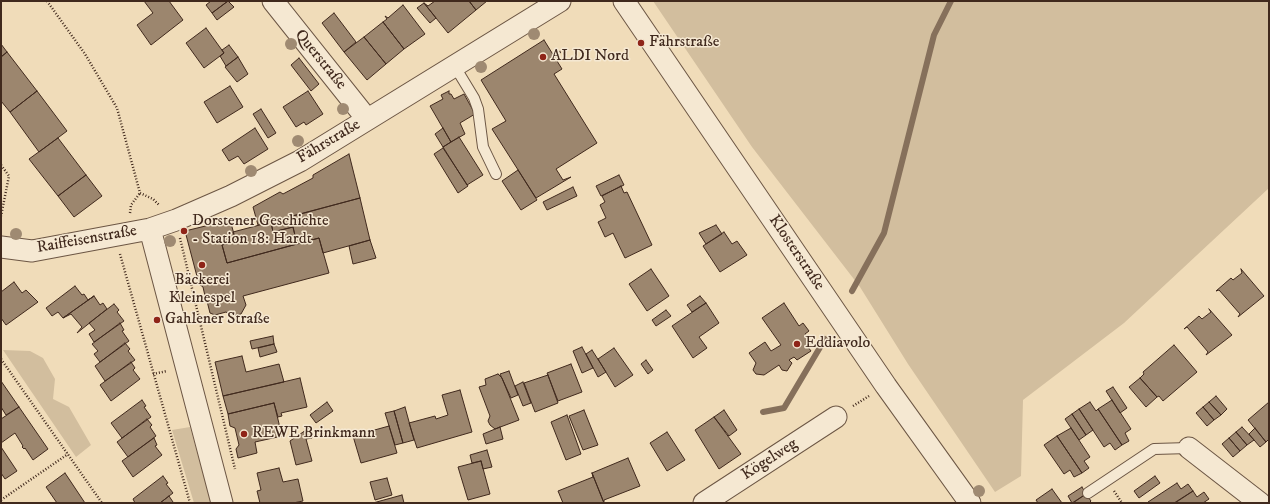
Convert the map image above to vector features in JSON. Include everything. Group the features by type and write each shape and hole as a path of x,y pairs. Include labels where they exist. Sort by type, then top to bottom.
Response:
{"street":[{"name":"Querstraße","path":"273,1 367,119"},
{"name":"Fährstraße","path":"150,229 176,220 231,196 293,164 560,1"},
{"name":"Klosterstraße","path":"624,1 886,386 970,503"},
{"name":"Raiffeisenstraße","path":"1,247 32,251 150,229"},
{"path":"150,229 222,503"},
{"name":"Kögelweg","path":"704,503 836,417"},
{"path":"1189,448 1260,503"}],"lane":[{"path":"454,65 474,98 478,108 483,147 496,174"},
{"path":"1088,493 1154,449 1189,448"}],"path":[{"path":"47,1 85,54 117,108 140,193"},
{"path":"554,54 566,50"},
{"path":"1,165 9,176 1,216"},
{"path":"176,220 235,464 235,471"},
{"path":"115,236 190,503"},
{"path":"1,359 102,503"},
{"path":"153,374 161,372"},
{"path":"836,417 886,386"},
{"path":"1,500 68,454"}],"shaded area":[{"path":"653,1 1269,1 1269,188 1124,323 1023,400 1021,476 995,492 908,364 860,287 752,147"},
{"path":"3,350 30,351 43,358 55,379 53,399 69,407 91,445 76,457"},
{"path":"190,427 211,503 194,503 172,430"}],"building":[{"path":"144,1 169,1 183,20 151,45 137,25 153,13"},
{"path":"211,1 228,1 212,13 206,5"},
{"path":"228,1 234,7 217,20 212,13"},
{"path":"435,1 469,1 476,10 448,33 424,3 428,6"},
{"path":"469,1 487,1 476,10"},
{"path":"424,3 436,18 430,23 417,8"},
{"path":"403,5 425,34 404,49 383,22 387,19 385,16 388,18"},
{"path":"334,13 356,42 344,52 322,23"},
{"path":"383,22 404,49 386,64 364,37"},
{"path":"206,28 224,53 204,68 186,43"},
{"path":"364,37 386,64 367,80 344,52"},
{"path":"544,40 562,69 554,74 597,143 556,169 563,180 571,177 536,198 492,129 506,121 481,80"},
{"path":"1,44 7,52 1,57"},
{"path":"229,45 238,57 226,66 220,56 224,53 222,50"},
{"path":"7,52 37,91 10,112 1,101 1,57"},
{"path":"238,57 248,74 237,82 225,67"},
{"path":"299,58 319,84 311,91 291,65"},
{"path":"230,86 243,107 217,123 204,102"},
{"path":"37,91 67,131 39,152 10,112"},
{"path":"308,91 323,114 306,125 304,122 296,127 283,107"},
{"path":"449,91 449,94 451,94 454,99 464,94 475,114 460,123 465,134 451,142 430,106 443,99 441,95"},
{"path":"261,109 276,133 268,138 253,114"},
{"path":"255,128 268,149 244,164 238,156 229,161 222,150"},
{"path":"443,128 451,142 443,147 435,134"},
{"path":"459,137 483,175 467,185 443,147"},
{"path":"58,138 86,175 58,196 29,159"},
{"path":"443,148 468,186 458,193 434,154"},
{"path":"349,154 360,198 258,225 253,207 280,192 283,194 313,178 313,175"},
{"path":"518,170 537,200 521,210 502,181"},
{"path":"86,175 102,196 74,217 58,196"},
{"path":"619,175 624,185 601,196 596,186"},
{"path":"621,186 624,193 627,192 652,245 625,258 613,233 605,237 598,222 606,218 600,205 605,202 602,196"},
{"path":"573,187 577,196 547,210 543,202"},
{"path":"360,198 370,240 323,253 319,238 297,244 293,227 273,232 271,222"},
{"path":"230,220 236,241 222,245 227,263 319,238 329,273 243,296 246,305 241,314 232,316 226,312 215,315 210,313 207,301 209,298 205,296 203,287 199,284 185,231"},
{"path":"271,222 273,232 293,227 297,244 227,263 222,245 236,241 233,232"},
{"path":"716,225 722,234 706,244 699,233"},
{"path":"724,232 732,244 737,241 747,255 720,272 703,246"},
{"path":"370,240 376,258 353,264 349,246"},
{"path":"651,269 669,296 647,311 629,284"},
{"path":"1241,269 1264,296 1238,317 1240,314 1219,290 1216,291 1231,278 1233,280 1242,273"},
{"path":"14,282 22,293 26,290 38,302 6,325 1,318 1,292"},
{"path":"75,286 88,300 94,296 63,318 58,312 52,316 46,308"},
{"path":"94,296 100,305 103,303 107,309 77,333 82,327 71,314 63,318"},
{"path":"700,296 706,303 692,312 687,305"},
{"path":"706,303 719,323 699,337 707,348 693,358 672,326"},
{"path":"784,303 799,326 803,323 809,331 805,334 812,345 808,347 811,351 797,360 794,357 789,360 792,363 787,371 782,370 779,365 764,375 756,374 753,370 756,363 749,353 765,342 771,351 781,345 762,318"},
{"path":"114,304 119,310 117,312 124,321 94,342 89,334 95,330 89,323"},
{"path":"1209,309 1232,335 1206,355 1208,352 1187,327 1184,329 1199,316 1202,319 1211,312"},
{"path":"666,310 671,316 656,326 652,320"},
{"path":"120,323 124,330 122,331 129,341 100,362 94,354 98,351 92,344"},
{"path":"273,336 274,344 252,349 250,341"},
{"path":"125,343 130,349 128,351 135,360 105,381 95,366"},
{"path":"274,344 277,352 260,357 258,348"},
{"path":"1174,345 1197,372 1163,401 1159,396 1157,397 1140,378 1144,374 1143,372"},
{"path":"582,347 593,368 582,373 573,351"},
{"path":"614,348 633,375 615,387 598,359"},
{"path":"592,350 606,372 598,377 586,354"},
{"path":"242,356 246,372 279,364 284,382 223,396 215,362"},
{"path":"646,360 653,370 648,374 641,364"},
{"path":"131,362 135,368 133,370 140,379 111,401 100,385"},
{"path":"571,364 582,392 558,401 547,373"},
{"path":"509,371 518,395 511,398 500,374"},
{"path":"498,374 502,378 519,420 495,429 488,421 490,416 479,387 486,385 485,379"},
{"path":"548,375 558,403 535,412 524,383"},
{"path":"300,378 307,407 281,413 282,416 278,417 274,403 228,414 223,396"},
{"path":"1140,378 1157,397 1146,407 1129,387"},
{"path":"1,381 19,407 6,415 1,407"},
{"path":"523,382 531,403 523,406 515,386"},
{"path":"1113,387 1127,408 1120,413 1106,391"},
{"path":"460,390 472,432 417,448 409,423 435,416 436,419 448,415 442,395"},
{"path":"1216,396 1227,409 1221,415 1209,402"},
{"path":"142,400 146,406 144,407 151,417 122,438 111,423"},
{"path":"1112,400 1131,429 1125,433 1129,441 1122,445 1098,409"},
{"path":"327,402 333,411 316,423 310,415"},
{"path":"1090,402 1096,411 1098,409 1122,445 1115,450 1110,443 1104,447 1079,409"},
{"path":"1209,402 1221,415 1214,420 1203,407"},
{"path":"1269,402 1269,439 1266,442 1248,420"},
{"path":"274,403 282,436 255,442 257,453 238,458 236,449 239,445 235,428 230,426 228,414"},
{"path":"19,407 48,449 33,460 25,448 24,449 22,447 23,446 15,433 1,443 1,419"},
{"path":"405,407 414,440 403,443 394,411"},
{"path":"1203,407 1214,420 1207,426 1196,413"},
{"path":"1079,409 1093,430 1086,435 1072,414"},
{"path":"584,410 598,445 583,450 569,416"},
{"path":"724,410 737,430 729,436 714,417"},
{"path":"394,411 403,443 395,445 385,413"},
{"path":"1072,414 1086,435 1079,440 1065,419"},
{"path":"567,415 581,454 566,460 551,422"},
{"path":"714,417 741,454 719,469 695,430"},
{"path":"147,419 152,425 150,427 156,436 128,457 117,442"},
{"path":"389,426 397,453 361,463 353,436"},
{"path":"500,427 503,439 486,444 483,434"},
{"path":"1242,427 1254,440 1247,445 1236,432"},
{"path":"309,428 312,438 306,439 312,461 296,465 290,441"},
{"path":"1071,428 1090,457 1084,461 1089,468 1082,473 1057,436"},
{"path":"1255,428 1266,442 1260,447 1249,434"},
{"path":"667,432 685,460 667,471 650,443"},
{"path":"1236,432 1247,445 1240,451 1229,438"},
{"path":"1057,436 1082,473 1074,477 1070,470 1064,474 1044,445"},
{"path":"154,438 157,445 155,446 162,455 133,477 122,461"},
{"path":"1229,438 1240,451 1233,457 1222,444"},
{"path":"1,447 17,471 5,479 1,473"},
{"path":"487,450 492,467 483,469 481,461 472,463 470,455"},
{"path":"628,458 640,486 604,500 604,503 592,473"},
{"path":"481,461 490,494 468,500 458,467"},
{"path":"279,468 283,482 298,479 303,501 293,503 260,503 257,491 261,490 257,473"},
{"path":"65,473 85,503 57,503 46,487"},
{"path":"592,473 604,503 563,503 558,491 593,477"},
{"path":"163,476 168,483 166,484 173,493 160,503 135,503 133,499"},
{"path":"1155,476 1160,483 1139,498 1134,491"},
{"path":"387,478 392,495 375,500 370,482"},
{"path":"1177,483 1181,489 1188,484 1193,491 1174,503 1148,502"},
{"path":"1082,487 1086,494 1072,503 1068,496"},
{"path":"1052,489 1062,503 1038,503 1036,500"},
{"path":"1193,491 1197,497 1204,492 1209,499 1203,503 1175,503"},
{"path":"1086,494 1091,501 1089,503 1073,503"},
{"path":"402,495 404,503 373,503"},
{"path":"169,496 173,502 172,503 160,503"}],"waterway":[{"path":"852,291 884,233 934,35 951,1"},
{"path":"763,412 784,408 825,339"}],"place":[{"name":"Fährstraße","path":"641,43"},
{"name":"ALDI Nord","path":"543,57"},
{"name":"Dorstener Geschichte - Station 18: Hardt","path":"184,231"},
{"name":"Bäckerei Kleinespel","path":"202,265"},
{"name":"Gahlener Straße","path":"157,320"},
{"name":"Eddiavolo","path":"797,344"},
{"name":"REWE Brinkmann","path":"244,434"}]}
